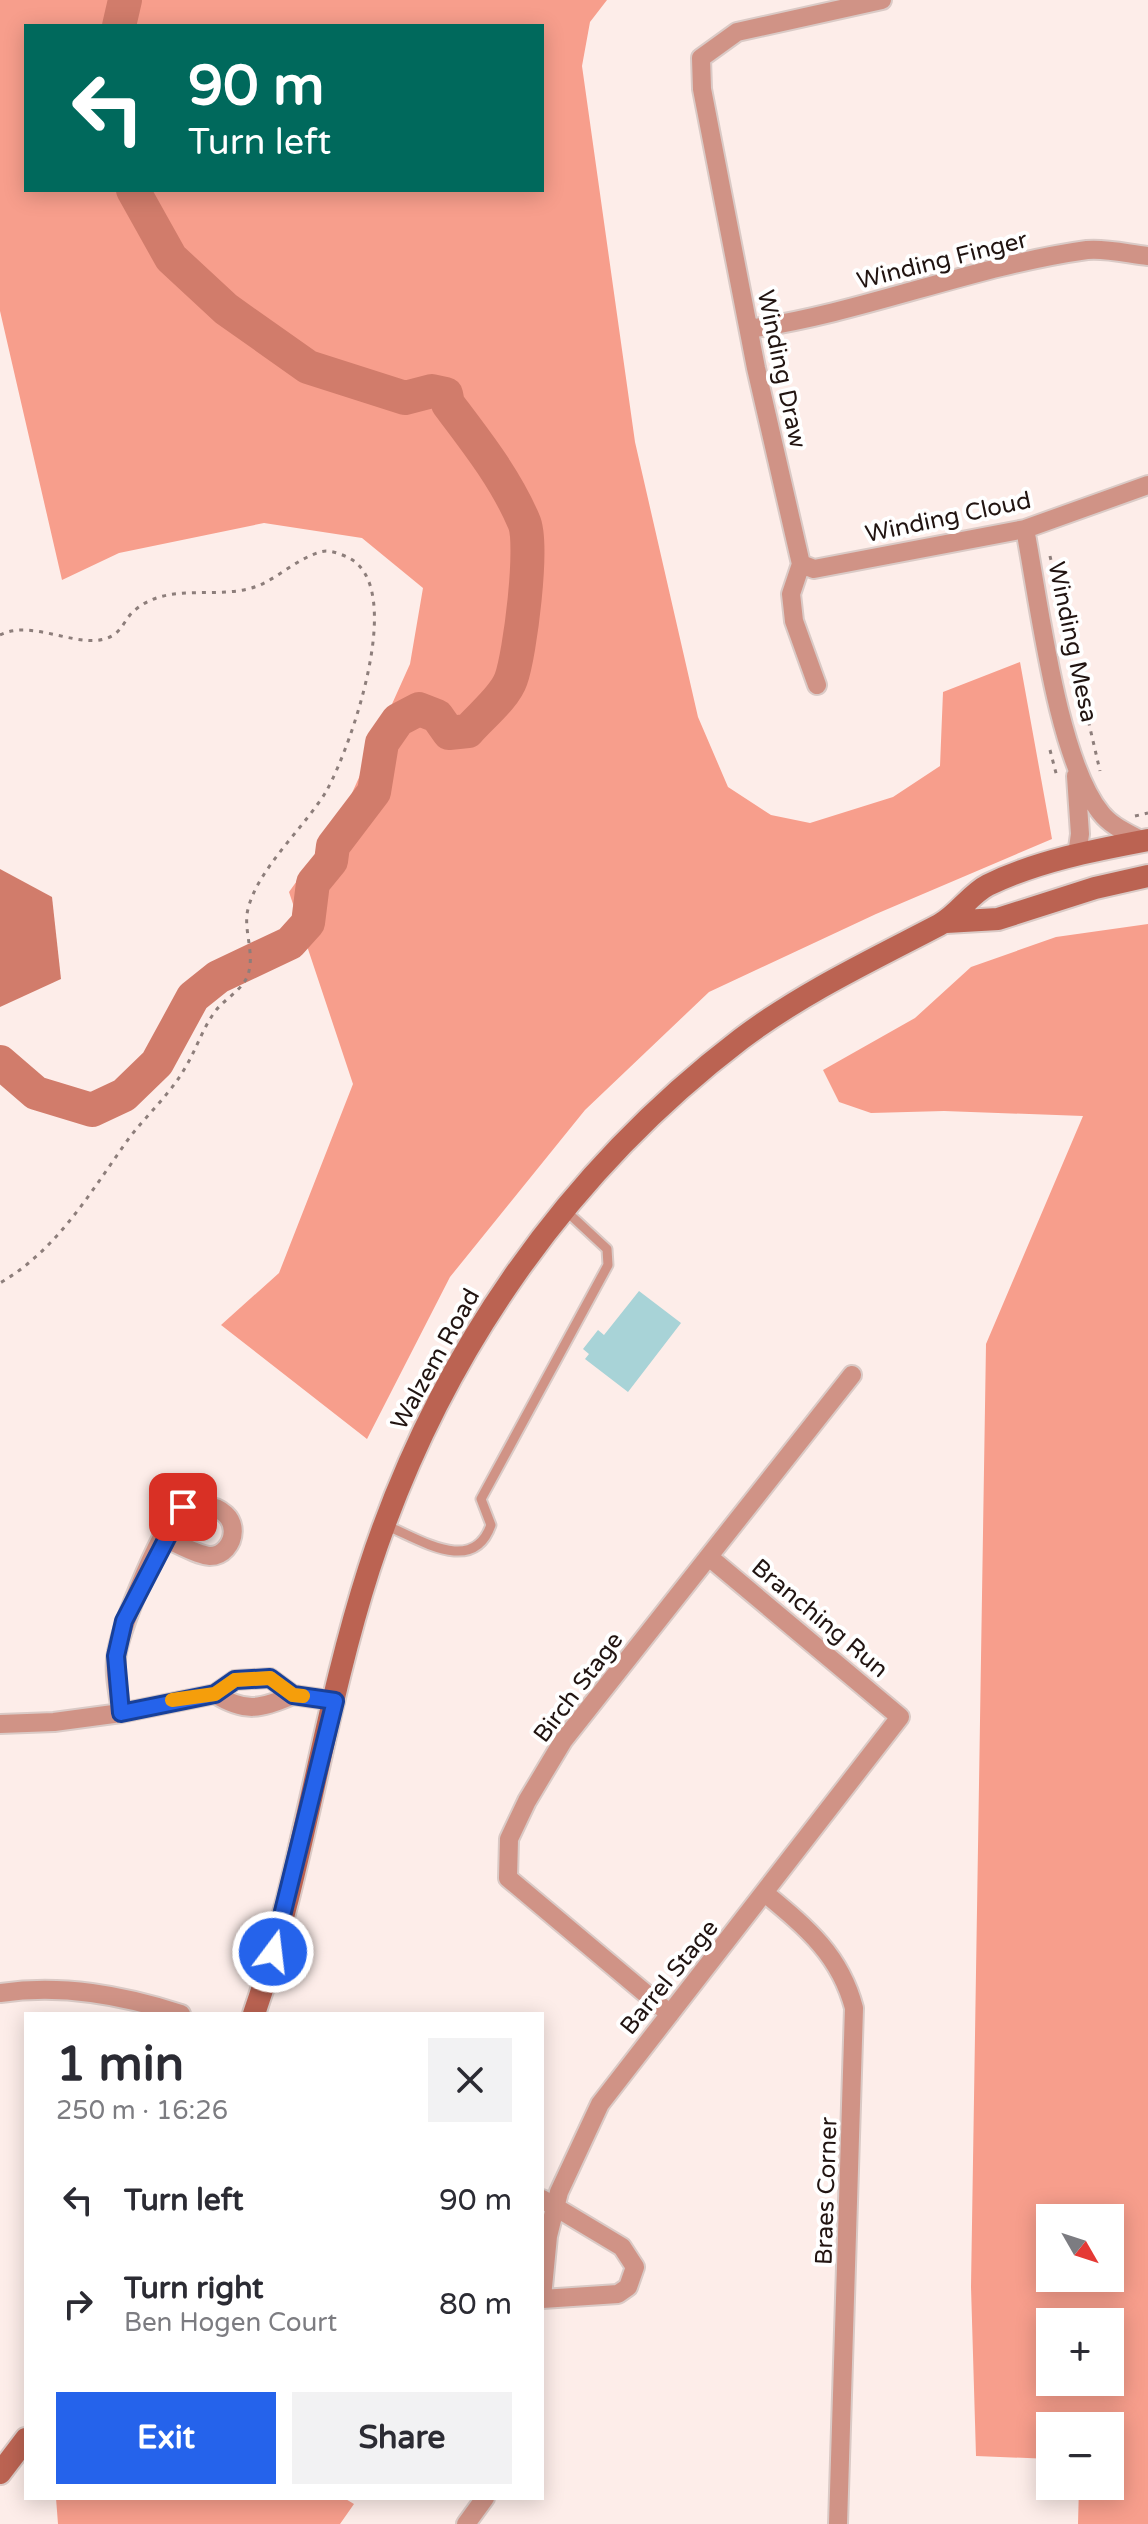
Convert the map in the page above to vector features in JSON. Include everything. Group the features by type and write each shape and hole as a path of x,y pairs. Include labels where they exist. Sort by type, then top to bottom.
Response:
{"main road":[{"name":"Walzem Road","path":"255,2012 292,1883 368,1571 404,1472 449,1377 501,1292 562,1208 649,1119 741,1039 827,983 946,922 985,886 1077,855 1145,840"},
{"name":"Walzem Road","path":"946,922 998,919 1095,888 1148,876"},
{"path":"0,2473 24,2442"}],"street":[{"name":"Winding Draw","path":"817,685 798,638 791,607 801,564 749,329 702,89 701,58 737,32 882,0"},
{"name":"Winding Finger","path":"749,329 795,322 954,280 1090,250 1148,256"},
{"name":"Winding Cloud","path":"801,564 814,569 1025,529 1148,485"},
{"name":"Winding Mesa","path":"1025,529 1057,693 1076,766 1080,834 1077,855"},
{"name":"Winding Mesa","path":"1076,766 1104,817 1145,840"},
{"name":"Birch Stage","path":"670,2014 508,1878 509,1839 527,1801 563,1741 852,1375"},
{"path":"121,1713 116,1656 124,1621 164,1538"},
{"name":"Branching Run","path":"709,1557 900,1717"},
{"path":"0,1724 54,1722 121,1713 215,1694 235,1680 270,1678 293,1695 335,1701"},
{"path":"215,1694 235,1707 268,1706 293,1695"},
{"name":"Barrel Stage","path":"544,2277 549,2203 600,2104 766,1894 900,1717"},
{"name":"Braes Corner","path":"766,1894 823,1943 848,1986 854,2008 838,2524"},
{"path":"0,1993 26,1989 90,1992 139,2001 175,2012"},
{"path":"544,2298 618,2294 628,2287 635,2267 622,2247 549,2203"},
{"path":"466,2524 484,2500"}],"lane":[{"path":"385,1525 454,1553 472,1550 485,1541 491,1525 481,1499 608,1265 607,1249 562,1208"}],"path":[{"path":"0,635 23,629 101,640 115,634 135,609 173,593 231,594 258,586 321,551 346,556 365,573 375,592 377,612 373,649 356,714 327,790 270,867 248,909 249,971 239,989 217,1008 187,1065 162,1103 127,1142 81,1207 46,1250 0,1283"},
{"path":"1050,552 1103,780"},
{"path":"1124,818 1148,813"}],"shaded area":[{"path":"0,0 607,0 590,22 582,66 635,442 698,717 728,787 771,815 810,823 893,797 940,766 943,692 1020,662 1052,839 876,914 709,992 585,1110 450,1277 367,1439 221,1325 279,1273 353,1084 289,892 339,822 410,664 423,588 362,538 264,523 119,553 62,580 0,311"},
{"path":"0,869 52,897 61,979 0,1007"},
{"path":"1148,924 1148,2524 1078,2524 1079,2500 1124,2500 1124,2412 1036,2412 1036,2458 976,2456 971,2287 986,1344 1083,1116 944,1111 871,1113 839,1102 823,1070 915,1018 971,967 1056,937"},
{"path":"56,2500 347,2500 354,2504 340,2524 58,2524"}],"building":[{"path":"639,1291 681,1323 628,1392 585,1359 589,1354 583,1349 598,1330 604,1335"}],"waterway":[{"path":"119,24 125,0"},
{"path":"0,1062 36,1093 92,1110 124,1095 157,1063 193,997 218,977 290,943 308,923 313,883 331,861 333,846 374,792 382,743 398,720 419,709 437,716 449,733 468,731 508,686 518,647 527,575 524,522 480,446 448,404 446,394 432,391 405,398 308,367 226,309 171,258 134,192"}],"slow traffic":[{"path":"172,1700 215,1694 235,1680 270,1678 293,1695 303,1696"}],"route":[{"path":"183,1507 171,1524 124,1621 116,1656 121,1713 177,1699 215,1694 235,1680 270,1678 293,1695 335,1701 296,1870 273,1952"}]}
